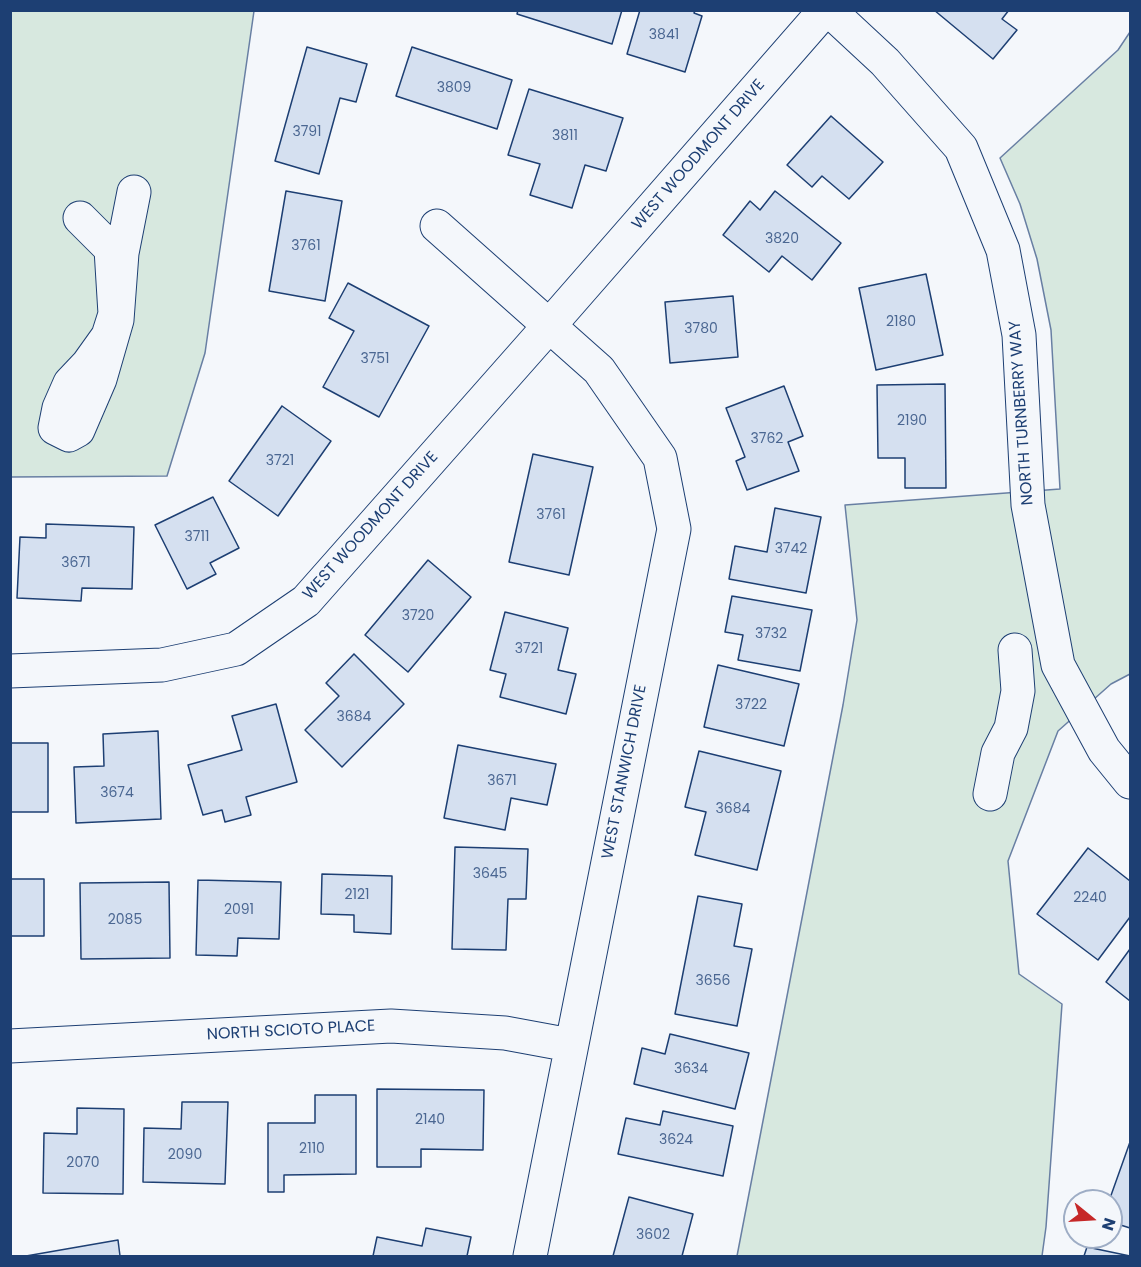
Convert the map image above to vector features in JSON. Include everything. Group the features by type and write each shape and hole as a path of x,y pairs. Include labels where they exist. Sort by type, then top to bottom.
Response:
{"street":[{"name":"WEST WOODMONT DRIVE","path":"10,671 162,665 237,649 306,601 827,10"},
{"name":"NORTH TURNBERRY WAY","path":"827,10 885,62 961,148 1003,250 1019,335 1028,505 1058,665 1104,750 1131,782"},
{"path":"80,218 111,249 115,314 108,336 88,364 70,383 59,408 55,428 69,435 78,430 100,379 117,320 122,253 134,192"},
{"path":"437,226 549,326"},
{"name":"WEST STANWICH DRIVE","path":"530,1257 570,1045 674,529 660,458 599,370 549,326"},
{"path":"990,794 998,753 1011,728 1018,691 1015,650"},
{"name":"NORTH SCIOTO PLACE","path":"10,1046 391,1026 505,1033 570,1045"}],"shaded area":[{"path":"10,11 254,11 205,353 167,476 11,477"},
{"path":"1130,32 1130,674 1111,684 1058,731 1008,861 1019,974 1062,1004 1042,1256 737,1256 843,705 857,620 845,505 1060,489 1051,330 1037,259 1020,204 1000,158 1118,50"}],"building":[{"path":"518,10 622,10 612,44 517,14"},
{"path":"640,10 695,10 694,13 702,16 685,72 627,54"},
{"path":"934,10 1009,10 1002,19 1017,30 993,59"},
{"path":"307,47 367,64 356,102 340,98 319,174 275,161"},
{"path":"412,47 512,80 497,129 396,96"},
{"path":"529,89 623,118 606,171 585,165 572,208 530,195 540,164 508,155"},
{"path":"831,116 883,162 849,199 822,176 812,187 787,165"},
{"path":"286,191 342,201 325,301 269,291"},
{"path":"775,191 841,243 812,280 782,256 769,272 723,235 750,201 760,210"},
{"path":"926,274 943,355 876,370 859,288"},
{"path":"348,283 429,326 379,417 323,387 354,331 329,318"},
{"path":"733,296 738,357 670,363 665,302"},
{"path":"945,384 946,488 905,488 905,458 878,458 877,385"},
{"path":"784,386 803,436 788,442 799,471 747,490 736,461 745,457 726,408"},
{"path":"282,406 331,441 278,516 229,481"},
{"path":"533,454 593,467 569,575 509,562"},
{"path":"213,497 239,548 210,563 216,574 187,589 155,525"},
{"path":"775,508 821,517 806,593 729,579 735,546 767,552"},
{"path":"46,524 134,527 132,589 82,588 81,601 17,598 20,537 46,538"},
{"path":"428,560 471,597 408,672 365,635"},
{"path":"732,596 812,610 800,671 738,660 743,635 725,632"},
{"path":"505,612 568,628 558,670 576,674 566,714 500,697 506,674 490,670"},
{"path":"354,654 404,704 342,767 305,730 339,696 326,683"},
{"path":"718,665 799,684 784,746 704,727"},
{"path":"276,704 297,782 246,797 251,815 225,822 222,810 203,815 188,765 242,750 232,716"},
{"path":"158,731 161,819 76,823 74,767 104,766 103,734"},
{"path":"10,743 48,743 48,812 10,812"},
{"path":"458,745 556,764 547,805 511,798 505,830 444,818"},
{"path":"699,751 781,771 757,870 695,855 706,812 685,807"},
{"path":"455,847 528,849 526,899 508,899 506,950 452,949"},
{"path":"1088,848 1130,881 1130,917 1098,960 1037,914"},
{"path":"322,874 392,876 391,934 354,932 354,915 321,914"},
{"path":"10,879 44,879 44,936 10,936"},
{"path":"198,880 281,882 279,939 238,938 237,956 196,955"},
{"path":"169,882 170,958 81,959 80,883"},
{"path":"698,896 742,904 734,946 752,949 737,1026 675,1014"},
{"path":"1130,949 1130,1001 1106,982"},
{"path":"670,1034 749,1053 735,1109 634,1084 642,1048 665,1054"},
{"path":"377,1089 484,1090 483,1150 421,1149 421,1167 377,1167"},
{"path":"315,1095 356,1095 356,1174 284,1175 284,1192 268,1192 268,1123 315,1123"},
{"path":"182,1102 228,1102 225,1184 143,1182 144,1128 181,1129"},
{"path":"77,1108 124,1109 123,1194 43,1193 44,1133 77,1134"},
{"path":"663,1111 733,1126 723,1176 618,1154 626,1118 660,1125"},
{"path":"1130,1142 1130,1228 1123,1226 1123,1189 1113,1189"},
{"path":"629,1197 693,1214 682,1256 613,1256"},
{"path":"426,1228 471,1237 467,1256 373,1256 377,1237 422,1246"},
{"path":"118,1240 120,1256 26,1256"},
{"path":"1086,1249 1097,1249 1130,1256 1084,1256"}]}
